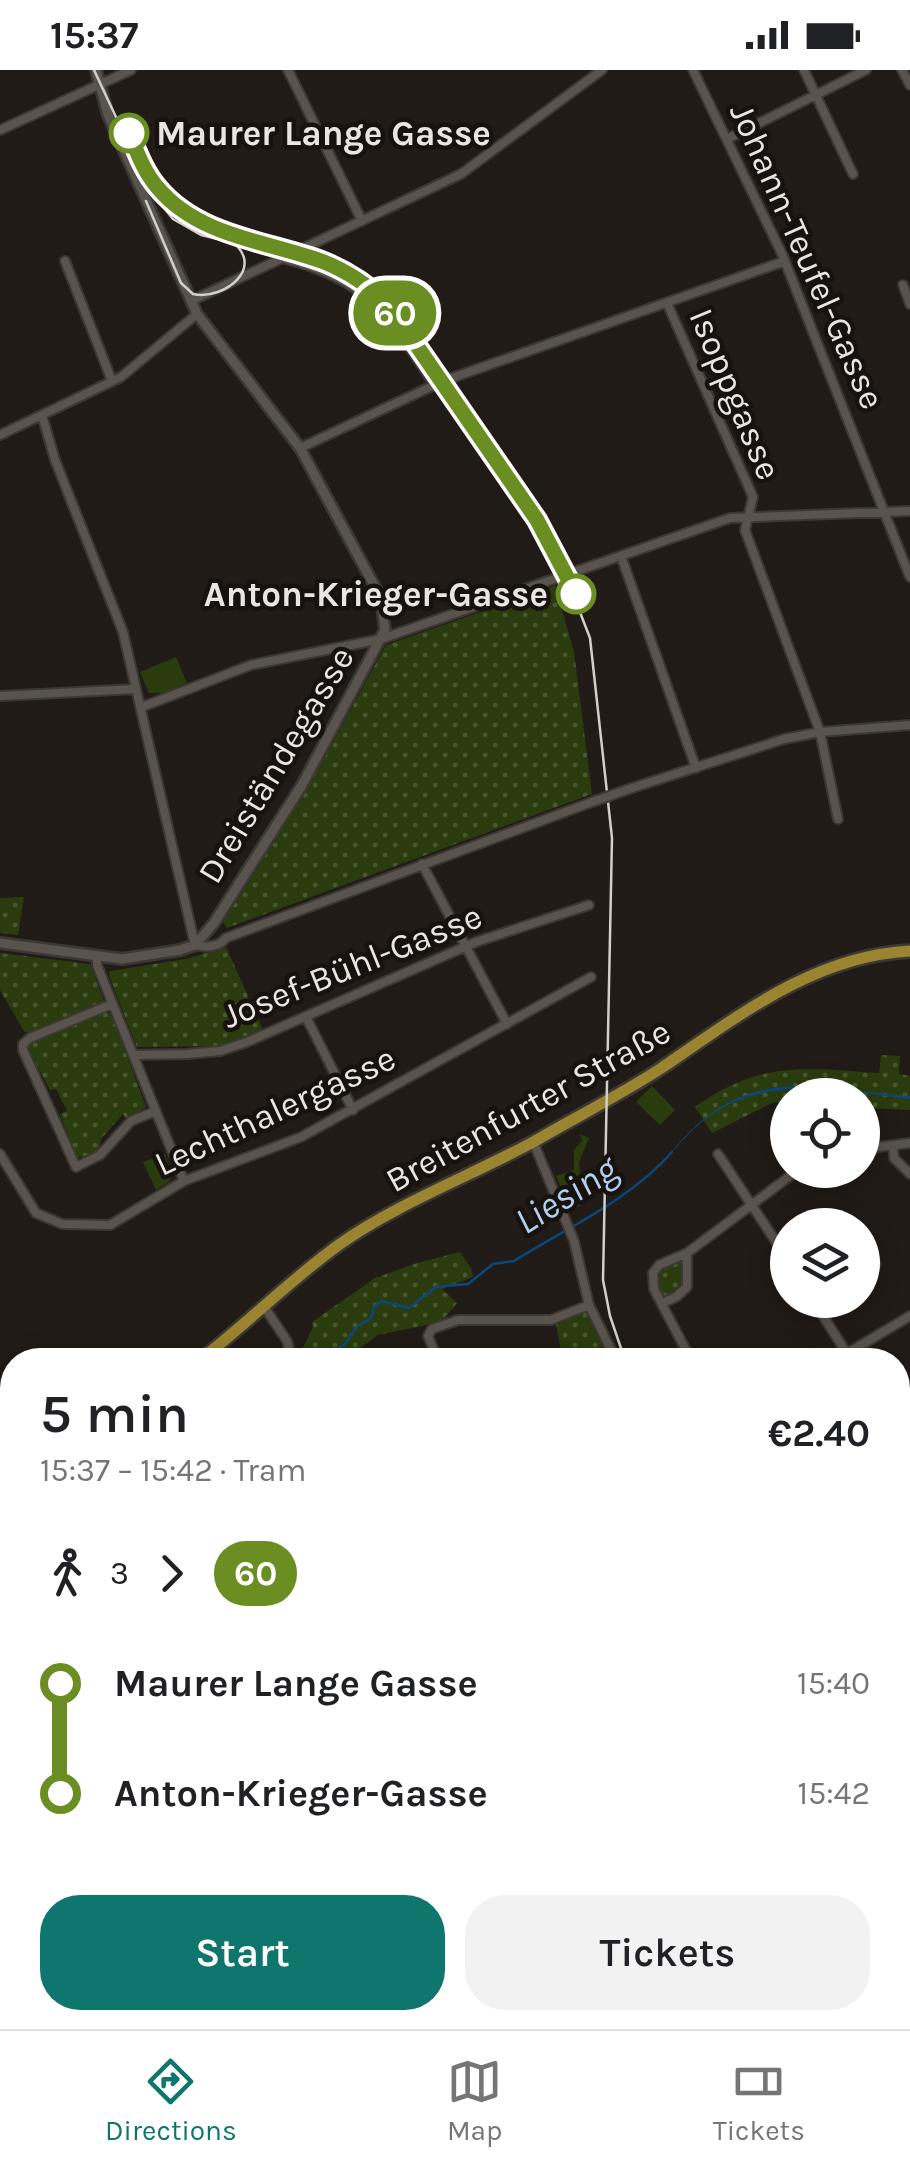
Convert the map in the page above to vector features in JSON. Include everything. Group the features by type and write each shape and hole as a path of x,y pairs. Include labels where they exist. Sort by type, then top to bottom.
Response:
{"main road":[{"name":"Breitenfurter Straße","path":"215,1348 351,1236 533,1142 650,1075 744,1010 804,978 854,959 910,951"}],"street":[{"name":"Dreiständegasse","path":"96,70 105,107 124,155 197,314 300,448 381,598 386,619 381,639 302,784 196,945"},
{"path":"0,130 131,70"},
{"path":"288,70 362,221"},
{"path":"191,301 472,168 602,70"},
{"name":"Johann-Teufel-Gasse","path":"693,70 785,261 910,577"},
{"path":"804,70 853,174"},
{"path":"727,138 866,70"},
{"path":"902,70 910,85"},
{"path":"282,258 334,274 371,299 395,325 434,384"},
{"path":"65,261 112,381"},
{"path":"300,448 434,384 785,261"},
{"path":"903,285 910,304"},
{"name":"Isoppgasse","path":"667,302 754,497 745,530 820,732 838,819"},
{"path":"0,436 112,381 149,357 197,314"},
{"path":"42,415 55,460 120,625 196,945"},
{"path":"142,707 251,665 381,639 730,518 910,511"},
{"path":"621,556 696,768"},
{"path":"0,696 136,689"},
{"path":"0,944 122,959 196,945 206,948 592,802 784,739 910,724"},
{"path":"422,864 507,1024"},
{"name":"Josef-Bühl-Gasse","path":"134,1054 220,1051 465,947 588,905"},
{"path":"214,923 226,938"},
{"path":"97,956 112,1004 184,1181"},
{"name":"Lechthalergasse","path":"0,1154 32,1209 48,1220 110,1225 184,1181 302,1137 591,977"},
{"path":"112,1004 23,1044 76,1167 103,1153 134,1119 156,1111"},
{"path":"306,1017 353,1110"},
{"path":"533,1142 574,1241 589,1305 610,1348"},
{"path":"880,1146 910,1143"},
{"path":"893,1144 894,1158 910,1174"},
{"path":"718,1154 770,1233"},
{"path":"685,1348 652,1283 653,1273 687,1253 773,1188"},
{"path":"662,1304 687,1287 687,1253"},
{"path":"434,1348 428,1332 458,1320 550,1320 589,1305"},
{"path":"265,1308 289,1348"},
{"path":"862,1348 910,1316"},
{"path":"824,1318 843,1348"}],"green space":[{"path":"555,586 574,652 592,794 227,928 223,922 308,788 386,645"},
{"path":"176,657 187,683 165,693 149,693 140,672"},
{"path":"24,897 18,935 0,933 0,898"},
{"path":"226,947 263,1030 218,1046 137,1047 110,971 186,959"},
{"path":"0,953 90,964 104,1001 28,1033 0,990"},
{"path":"107,1012 112,1016 146,1107 127,1120 123,1114 101,1139 99,1152 77,1158 60,1114 67,1111 56,1089 50,1090 28,1044"},
{"path":"881,1055 900,1056 899,1074 910,1076 910,1110 880,1109 880,1078 770,1078 770,1104 712,1133 695,1107 741,1081 783,1070 879,1073"},
{"path":"652,1086 675,1110 660,1125 636,1102"},
{"path":"580,1134 589,1138 579,1162 584,1204 570,1210 556,1176 574,1170 574,1150 582,1141"},
{"path":"165,1154 172,1174 169,1182 156,1190 143,1162"},
{"path":"460,1252 471,1268 473,1277 442,1289 457,1303 441,1322 378,1335 360,1348 303,1348 312,1322 375,1278"},
{"path":"681,1260 683,1287 666,1298 661,1296 656,1284 658,1271"},
{"path":"583,1309 603,1348 560,1348 556,1324"}],"water":[{"path":"770,1089 770,1092 727,1105 690,1132 713,1112 744,1096"},
{"path":"880,1093 910,1096 880,1096"}],"waterway":[{"name":"Liesing","path":"339,1348 358,1326 371,1318 381,1301 409,1308 436,1287 468,1284 493,1264 514,1261 618,1199 672,1152"}],"tram line":[{"path":"94,70 151,192 173,219 201,235 332,269 363,287 391,313 540,530 576,602 590,638 612,838 603,1280 621,1348"},
{"name":"60","path":"129,133 153,182 184,211 250,242 334,266 358,279 388,304 537,520 576,594"},
{"path":"146,201 181,283 193,294 218,292 238,279 244,260 240,249 228,239"}],"place":[{"name":"Maurer Lange Gasse","path":"129,133"},
{"name":"Anton-Krieger-Gasse","path":"576,594"}]}
